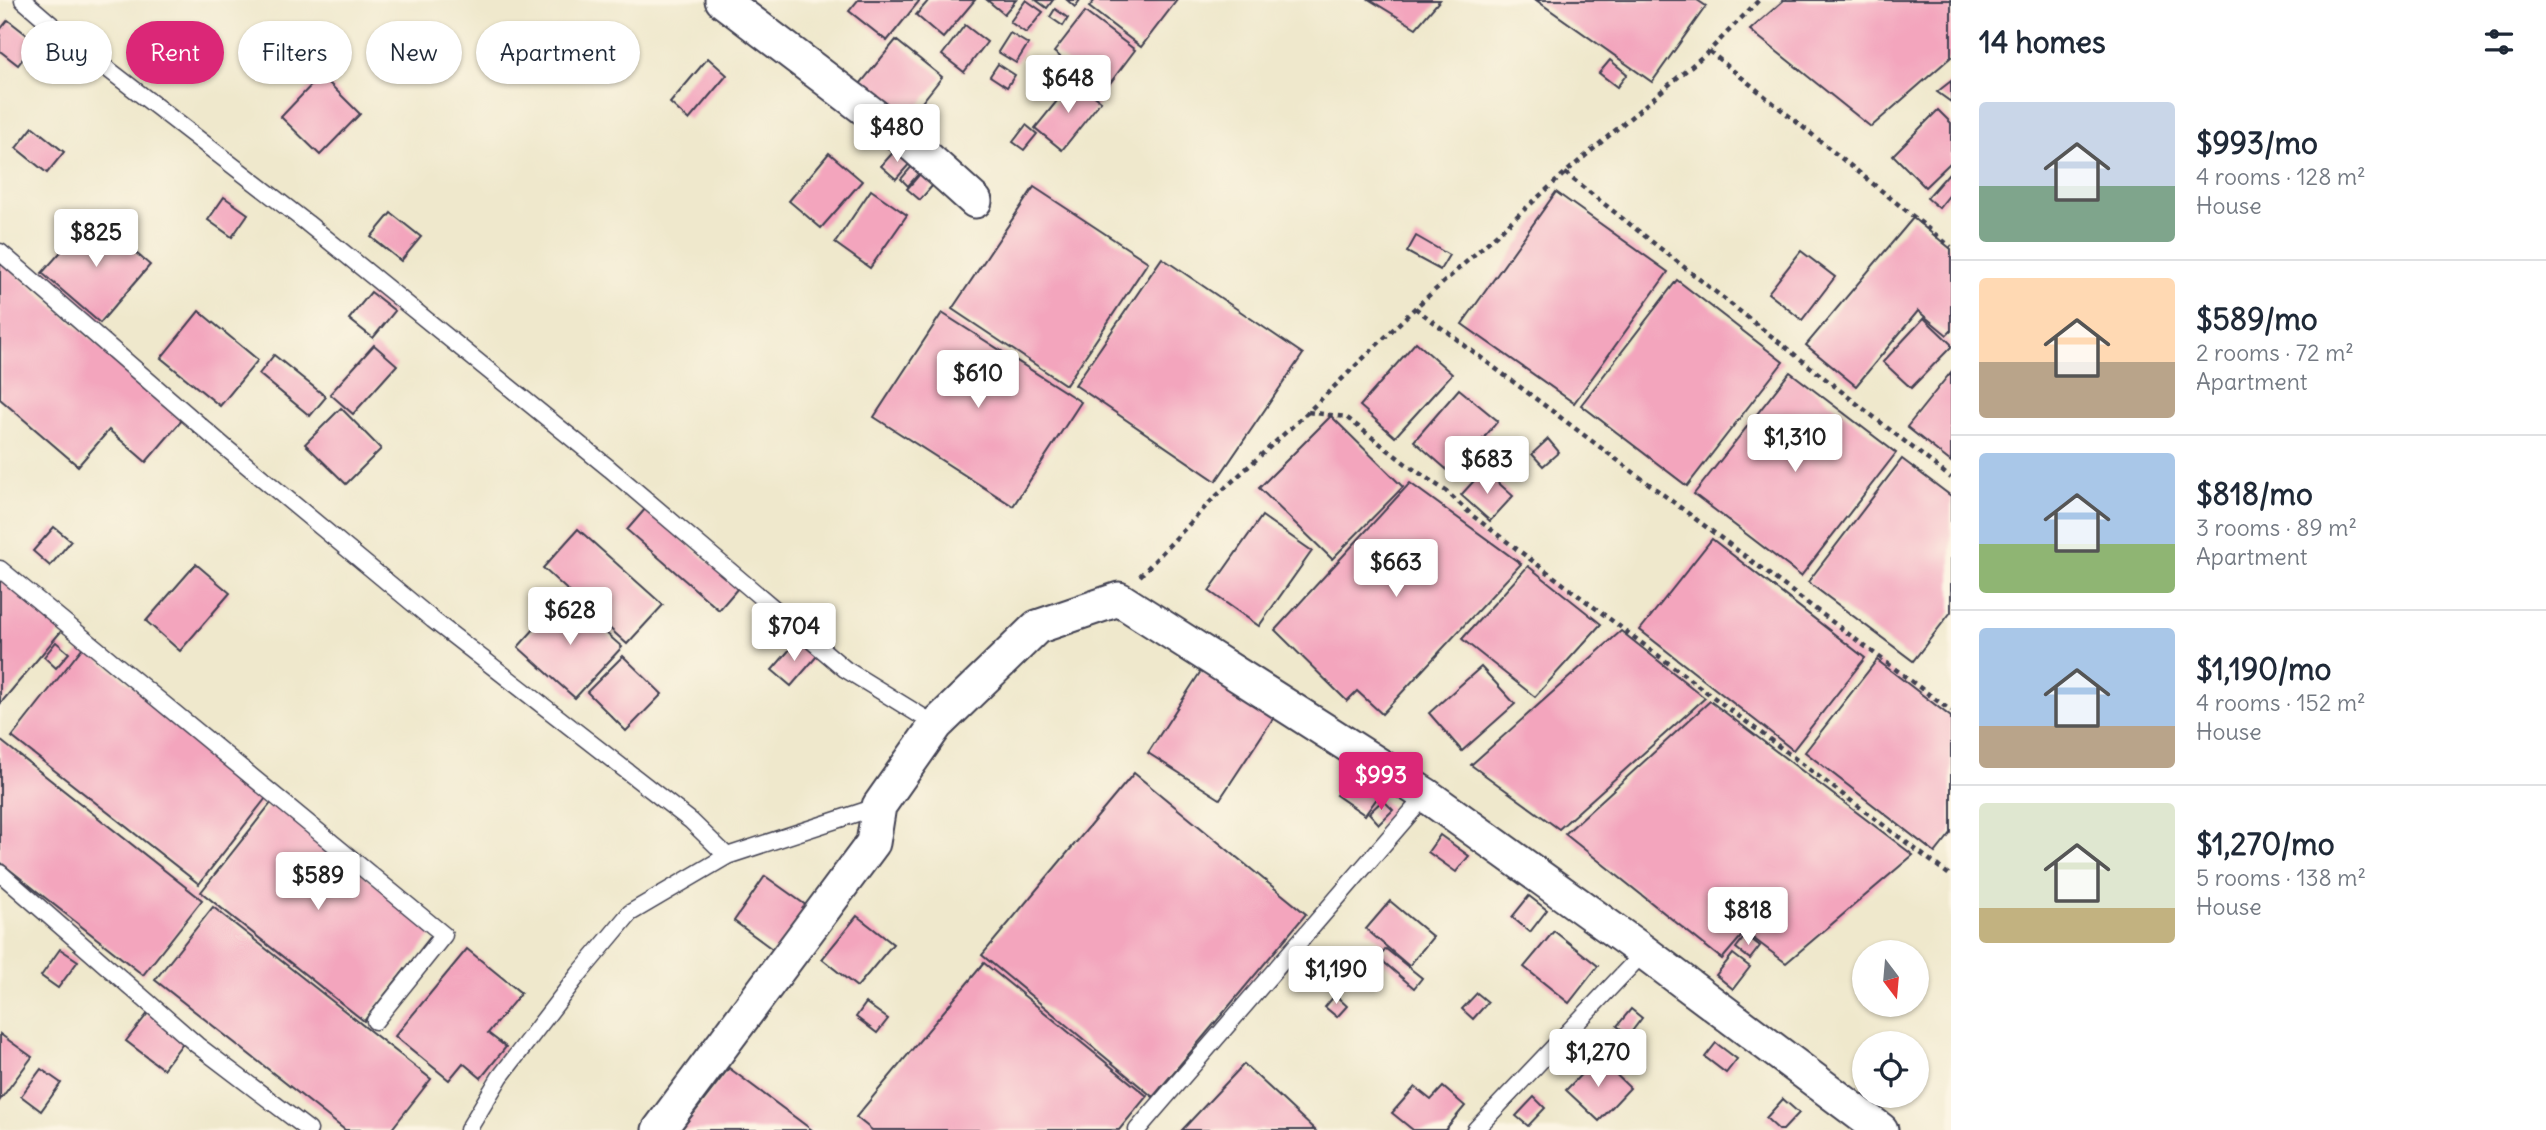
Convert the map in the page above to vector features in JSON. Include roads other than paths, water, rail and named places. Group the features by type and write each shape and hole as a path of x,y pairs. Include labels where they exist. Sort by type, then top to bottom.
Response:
{"street":[{"path":"722,0 914,146 975,201"},
{"path":"659,1130 873,843 879,806 936,725 1037,628 1119,599 1426,795 1644,952 1881,1130"}],"lane":[{"path":"23,0 307,223 610,469 845,668 936,725"},
{"path":"0,252 226,448 433,620 691,821 727,856"},
{"path":"0,569 444,935 375,1021"},
{"path":"1137,1130 1426,795"},
{"path":"468,1130 500,1077 630,912 727,856 879,806"},
{"path":"0,873 197,1045 309,1130"},
{"path":"1475,1130 1644,952"}]}
